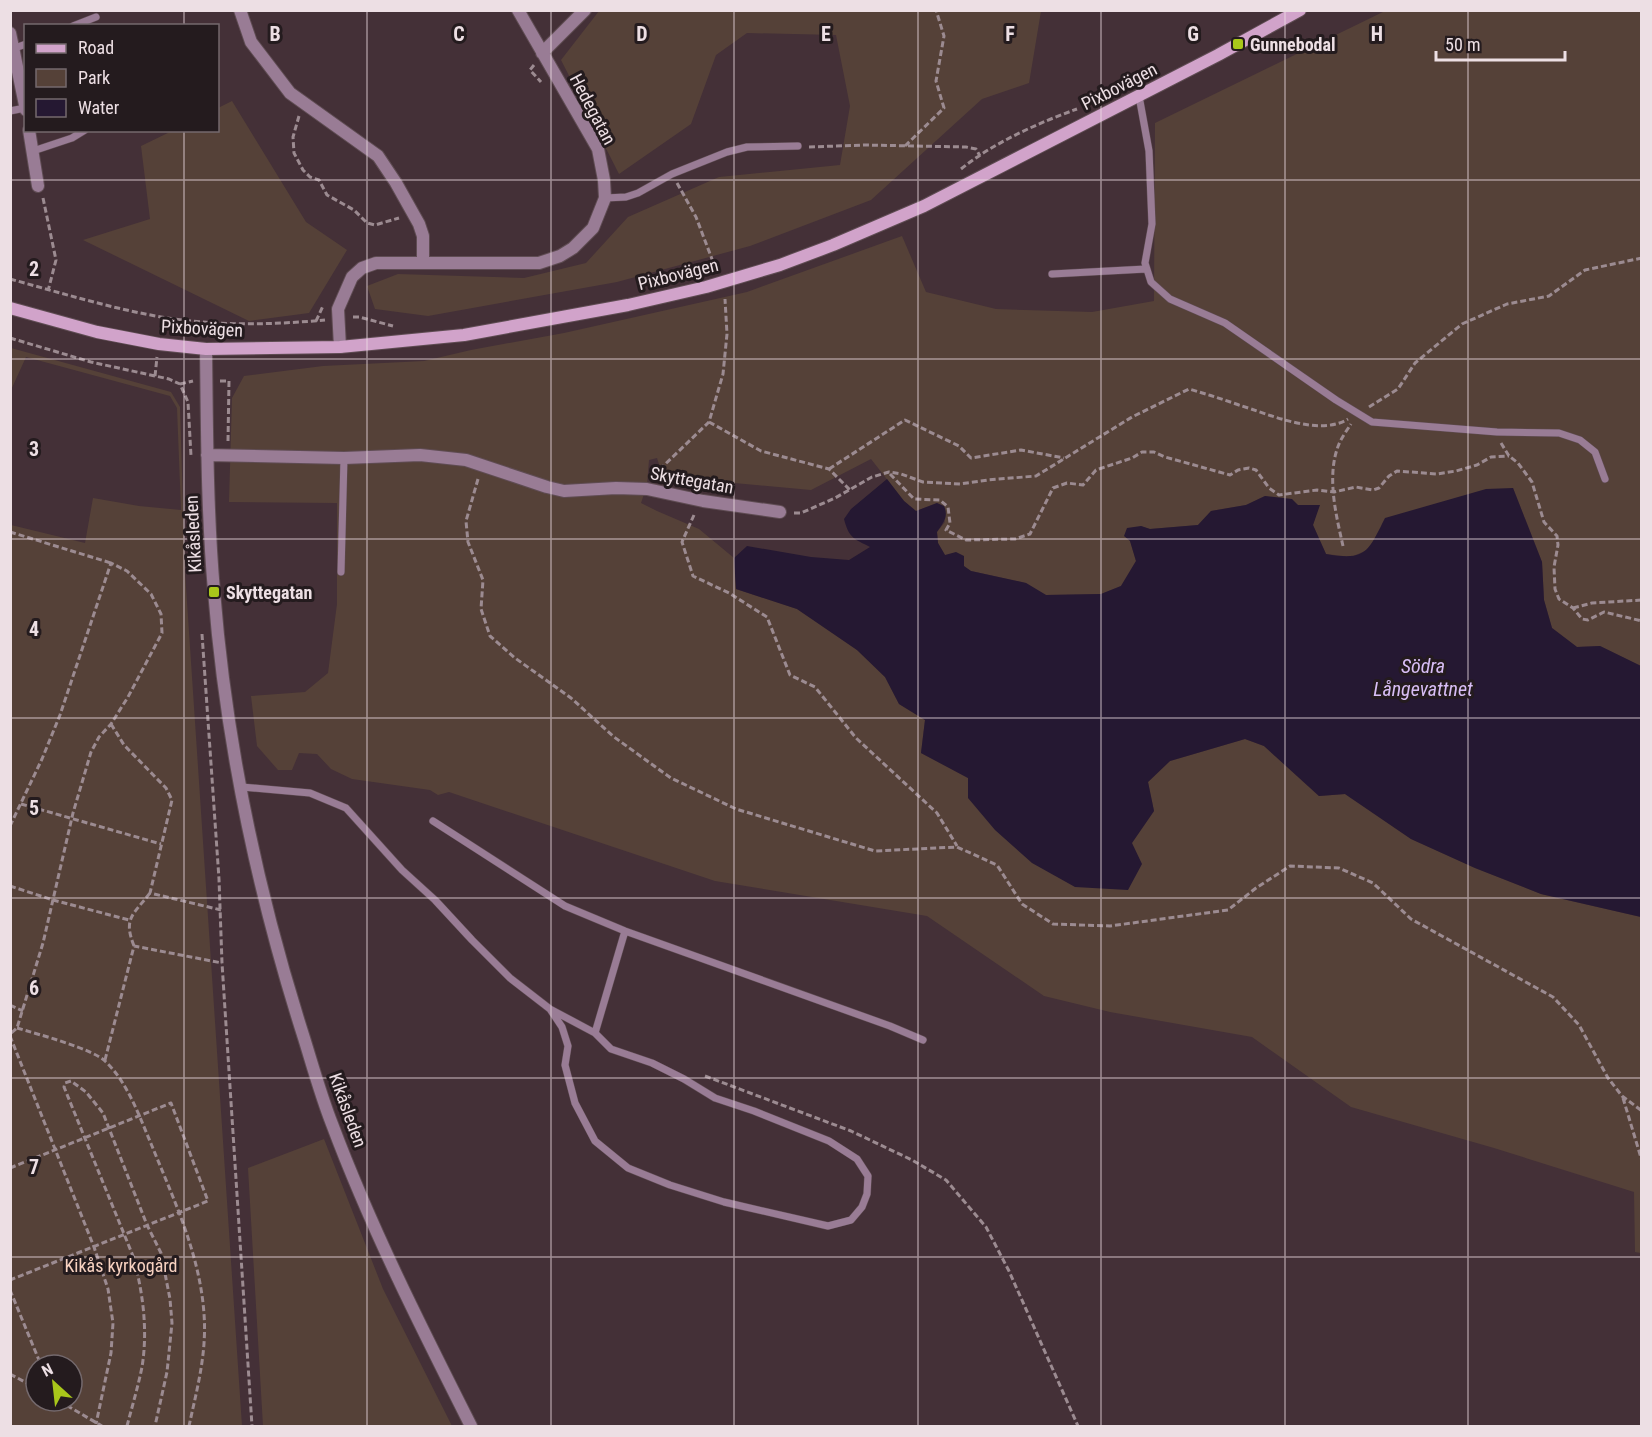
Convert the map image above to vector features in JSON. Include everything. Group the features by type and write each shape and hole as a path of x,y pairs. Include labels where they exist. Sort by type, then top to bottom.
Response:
{"street":[{"path":"240,10 255,47 290,93 378,156 419,224 423,236 423,262"},
{"name":"Hedegatan","path":"340,347 338,309 352,277 362,268 376,263 538,263 560,256 573,248 593,228 605,198 598,149 518,10"},
{"path":"542,53 585,10"},
{"name":"Pixbovägen","path":"10,308 97,332 159,344 206,349 340,347 464,335 628,305 706,287 780,265 924,206 1139,96 1300,10"},
{"path":"10,33 20,46 24,96"},
{"path":"29,132 38,186"},
{"name":"Kikåsleden","path":"206,349 207,455 215,604 242,787 267,912 331,1123 403,1290 471,1426"},
{"name":"Skyttegatan","path":"207,455 344,458 420,455 466,460 564,491 616,488 657,491 704,501 780,512"}],"lane":[{"path":"78,24 96,17"},
{"path":"1139,96 1150,161 1152,224 1145,256 1146,269 1151,282 1170,298 1225,323 1372,422 1497,432 1559,434 1580,440 1595,452 1605,479"},
{"path":"33,151 72,138 82,132"},
{"path":"605,198 626,197 638,193 705,159 747,147 798,146"},
{"path":"1052,274 1146,269"},
{"path":"341,572 344,458"},
{"path":"242,787 310,793 346,808 402,870 435,900 510,978 550,1010 595,1033 611,1048 652,1063 715,1098 764,1114 820,1137 857,1159 868,1176 867,1194 862,1207 850,1220 828,1226 724,1202 670,1185 628,1168 595,1141 575,1103 565,1065 568,1046 562,1028 550,1010"},
{"path":"434,821 565,906 625,931 890,1026 923,1040"},
{"path":"595,1033 625,931"}],"path":[{"path":"906,146 944,108 936,81 944,36 936,10"},
{"path":"542,53 530,70 544,85"},
{"path":"303,102 293,137 294,153 303,170 310,177 319,180 327,195 354,210 367,223 375,225 411,213"},
{"path":"960,170 1040,123 1083,107"},
{"path":"798,146 966,147 976,149 982,156"},
{"path":"672,174 696,217 714,269 723,268"},
{"path":"38,186 45,203 56,260 48,291"},
{"path":"780,512 801,513 872,477 889,472 923,483 960,484 1036,476 1132,417 1189,389 1282,421 1307,425 1340,424 1398,389 1415,363 1462,324 1507,304 1549,296 1585,270 1641,258"},
{"path":"10,279 112,307 163,317 240,324 359,317 400,327"},
{"path":"657,491 656,473 709,422 723,374 728,334 725,299"},
{"path":"316,321 325,301"},
{"path":"10,338 91,362 169,379 180,384 188,402 191,460"},
{"path":"1343,546 1335,508 1333,476 1339,444 1358,413"},
{"path":"829,469 905,420 959,446 972,458 1021,450 1064,458"},
{"path":"709,422 761,451 829,469 850,490"},
{"path":"889,472 915,499 940,500 948,507 950,523 946,530 966,540 1015,540 1030,534 1053,488 1066,483 1083,485 1096,470 1132,458 1142,452 1154,452 1230,475 1238,470 1249,468 1256,470 1269,488 1279,495 1317,490 1334,492 1356,488 1373,490 1379,488 1389,476 1397,471 1437,474 1477,465 1491,457 1509,456 1518,463 1532,482 1544,522 1557,536 1558,545 1554,567 1555,590 1558,599 1573,608 1582,619 1588,620 1604,612 1641,621"},
{"path":"483,466 466,521 468,542 483,580 481,609 490,636 514,658 571,698 614,737 671,778 736,809 875,851 957,847 997,865 1022,904 1053,924 1110,926 1228,910 1290,866 1339,868 1373,883 1411,919 1552,997 1579,1024 1608,1078 1622,1096 1641,1111"},
{"path":"704,501 691,518 682,542 693,576 729,592 767,617 790,675 815,687 856,738 938,813 957,847"},
{"path":"10,532 111,563 127,571 151,594 161,614 162,633 111,724 99,737 91,752 72,819 43,943 17,1028 10,1035 108,1289 113,1323 111,1353 96,1424"},
{"path":"10,826 60,715 111,563"},
{"path":"1573,608 1592,603 1641,600"},
{"path":"202,633 248,1331 252,1426"},
{"path":"105,1060 135,946 129,932 129,920 150,893 172,800 166,788 124,745 111,724"},
{"path":"21,804 162,844"},
{"path":"10,886 129,920"},
{"path":"150,893 221,910"},
{"path":"135,946 222,963"},
{"path":"10,1005 22,1011"},
{"path":"17,1028 57,1040 105,1060 122,1083 139,1116 191,1247 199,1277 204,1314 205,1349 189,1426"},
{"path":"127,1426 141,1368 144,1342 141,1283 64,1087 65,1083 71,1081 86,1092 103,1113 147,1225 161,1254 170,1299 172,1323 167,1372 155,1426"},
{"path":"1622,1096 1641,1161"},
{"path":"10,1168 171,1103 208,1201 10,1280"},
{"path":"10,1290 35,1353"},
{"path":"10,1374 24,1382"},
{"path":"78,1413 102,1426"}],"green space":[{"path":"599,11 1041,11 1029,83 982,99 871,200 750,246 617,282 428,316 375,309 367,286 398,274 524,278 586,263 628,217 719,177 840,165 850,106 836,35 747,33 716,55 691,124 619,174 561,60"},
{"path":"1385,11 1641,11 1641,666 1600,646 1577,647 1552,628 1544,600 1542,562 1513,488 1351,557 1326,554 1313,525 1319,505 1298,505 1265,496 1246,505 1211,511 1198,525 1150,529 1141,526 1130,541 1136,561 1121,586 1101,594 1046,595 1026,583 971,571 945,555 938,543 937,532 945,522 937,503 916,511 904,501 871,459 811,490 702,480 664,480 657,458 649,460 647,485 641,503 699,529 734,558 736,589 797,609 857,650 885,677 899,704 925,720 921,753 968,778 1131,844 1154,811 1148,782 1170,761 1245,739 1264,746 1319,796 1345,794 1411,839 1475,868 1541,894 1641,917 1641,1253 1635,1252 1634,1192 1494,1148 1351,1107 1252,1037 1110,1012 1044,996 927,916 715,881 449,792 438,795 430,790 352,779 331,769 317,754 299,753 292,770 278,770 257,746 251,696 305,692 328,673 337,604 337,503 229,502 232,398 244,376 323,366 424,361 564,333 747,292 902,236 926,292 996,309 1092,312 1154,301 1155,123"},
{"path":"232,101 306,222 347,250 309,313 249,321 83,240 150,219 141,146 170,132 219,132 219,108"},
{"name":"Kikås kyrkogård","path":"11,348 171,392 180,407 185,572 242,1426 11,1426 11,525 85,543 93,498 181,510 177,408 170,396 26,357 11,390"},
{"path":"324,1139 383,1289 452,1426 263,1426 248,1168"}],"water":[{"name":"Södra Långevattnet","path":"887,479 904,501 916,511 937,503 944,506 946,517 937,532 938,543 945,555 956,552 964,556 964,566 971,571 1026,583 1046,595 1101,594 1121,586 1136,561 1130,541 1124,536 1127,528 1141,526 1150,529 1198,525 1211,511 1246,505 1265,496 1292,499 1298,505 1320,505 1313,525 1326,554 1350,556 1358,555 1369,546 1385,518 1486,489 1513,488 1542,562 1544,600 1552,628 1577,647 1600,646 1641,666 1641,917 1541,894 1475,868 1411,839 1345,794 1319,796 1264,746 1245,739 1170,761 1148,782 1154,811 1132,843 1142,864 1128,890 1075,887 1032,863 995,830 968,798 968,778 921,753 925,720 899,704 885,677 857,650 797,609 736,589 734,558 747,546 811,557 849,560 870,547 850,535 844,519 851,509"}],"place":[{"name":"Gunnebodal","path":"1238,44"},
{"name":"Skyttegatan","path":"214,592"}]}
